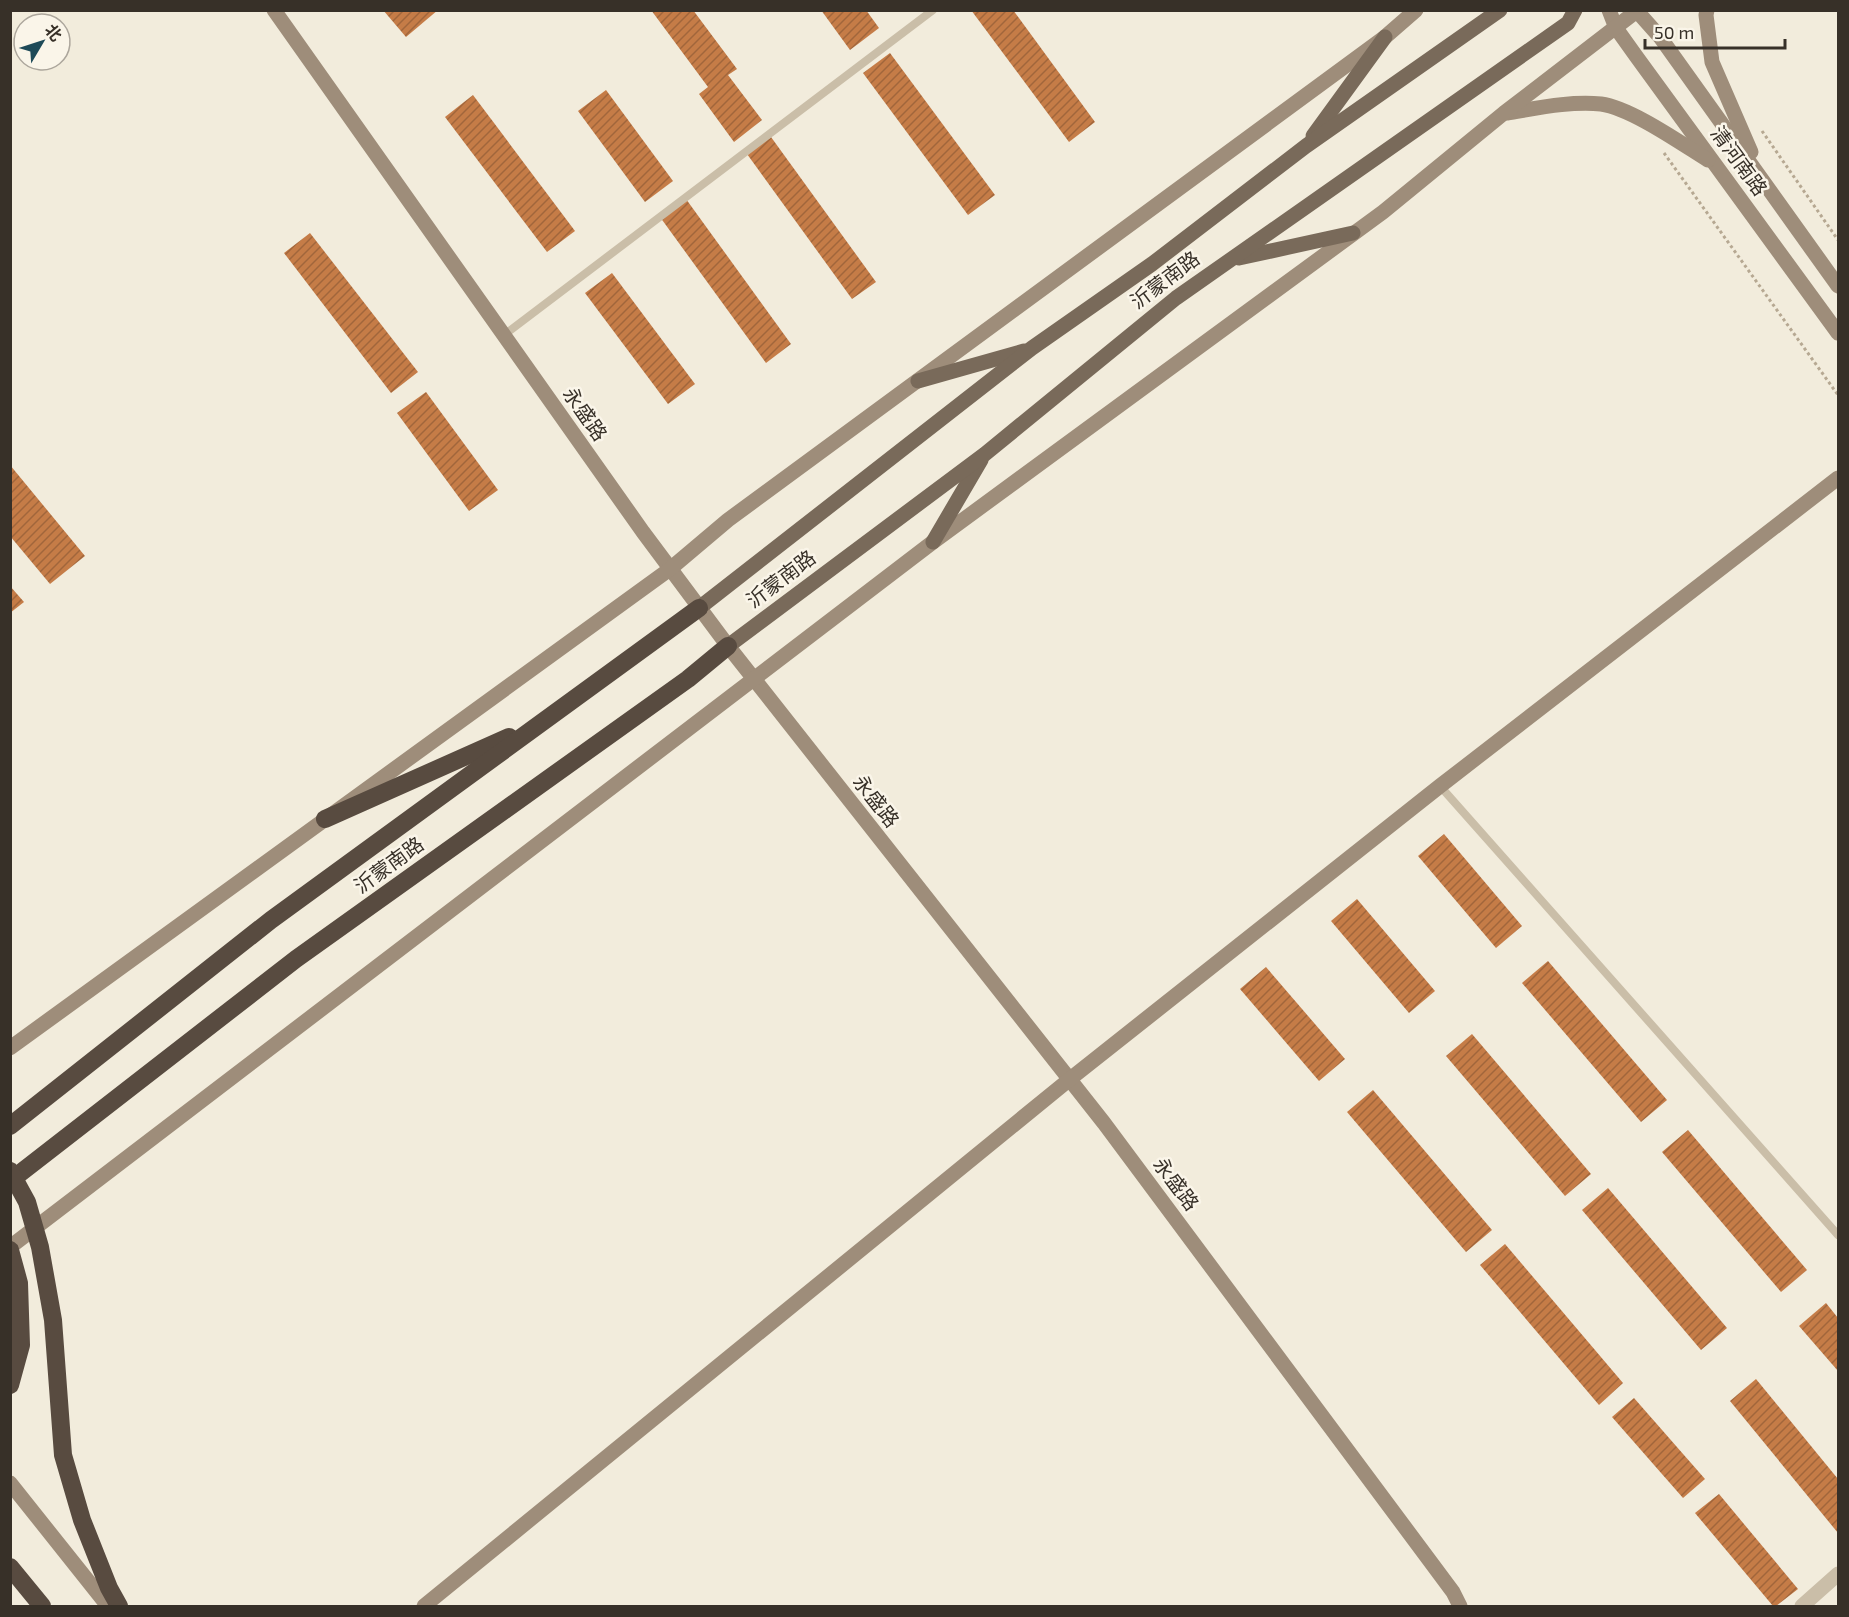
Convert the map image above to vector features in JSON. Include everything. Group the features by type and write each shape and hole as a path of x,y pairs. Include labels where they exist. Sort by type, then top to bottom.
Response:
{"highway":[{"name":"沂蒙南路","path":"10,1126 271,920 699,608"},
{"name":"沂蒙南路","path":"10,1181 296,959 688,679 728,646"},
{"path":"325,819 541,723"},
{"path":"10,1171 27,1202 40,1246 53,1320 63,1455 82,1520 109,1588 119,1606"},
{"path":"10,1249 19,1283 21,1345 10,1384"},
{"path":"10,1567 37,1604"}],"main road":[{"name":"沂蒙南路","path":"699,608 1032,348 1152,264 1306,146 1500,10"},
{"name":"沂蒙南路","path":"728,646 985,454 1176,298 1569,23 1575,10"},
{"path":"1306,146 1385,36"},
{"path":"1230,260 1353,233"},
{"path":"918,381 1032,348"},
{"path":"933,542 985,454"}],"street":[{"name":"永盛路","path":"274,10 699,608 754,681 1070,1079 1462,1606"},
{"path":"10,1048 670,568 728,520 1385,36 1416,10"},
{"name":"清河南路","path":"1610,10 1616,28 1839,333"},
{"path":"1707,10 1712,62 1762,179"},
{"path":"10,1249 933,542 1383,212 1504,113 1637,11"},
{"name":"清河南路","path":"1637,11 1660,37 1839,286"},
{"path":"1504,113 1565,104 1603,104 1638,118 1716,165"},
{"path":"424,1606 1070,1079 1440,786 1839,478"},
{"path":"10,1483 108,1606"},
{"path":"1802,1606 1839,1574"},
{"path":"10,1581 37,1604"}],"lane":[{"path":"504,335 933,10"},
{"path":"1440,786 1839,1235"}],"path":[{"path":"1761,130 1839,240"},
{"path":"1659,146 1839,395"}],"building":[{"path":"383,10 438,10 406,37"},
{"path":"651,10 693,10 737,69 728,75 762,120 734,142 699,94 708,87"},
{"path":"821,10 866,10 879,28 850,50"},
{"path":"971,10 1013,10 1095,122 1069,142"},
{"path":"890,53 995,195 968,215 863,73"},
{"path":"606,90 673,181 645,202 578,111"},
{"path":"473,95 575,231 547,252 445,117"},
{"path":"771,137 876,282 852,299 747,154"},
{"path":"686,199 791,344 766,363 660,217"},
{"path":"310,233 418,372 391,393 284,253"},
{"path":"612,273 695,384 668,404 585,293"},
{"path":"426,392 498,490 469,511 397,413"},
{"path":"10,465 85,556 50,584 10,536"},
{"path":"10,586 24,602 10,613"},
{"path":"1444,834 1522,926 1496,948 1418,856"},
{"path":"1357,899 1435,991 1409,1013 1331,921"},
{"path":"1548,961 1667,1100 1641,1122 1522,983"},
{"path":"1266,967 1345,1059 1319,1081 1240,989"},
{"path":"1472,1034 1591,1174 1565,1196 1446,1056"},
{"path":"1373,1090 1492,1230 1466,1252 1347,1112"},
{"path":"1688,1130 1807,1270 1781,1292 1662,1152"},
{"path":"1608,1188 1727,1328 1701,1350 1582,1210"},
{"path":"1505,1244 1623,1383 1599,1405 1480,1265"},
{"path":"1826,1303 1838,1318 1838,1371 1799,1326"},
{"path":"1756,1379 1838,1479 1838,1533 1730,1401"},
{"path":"1634,1398 1705,1479 1683,1498 1612,1417"},
{"path":"1719,1494 1798,1589 1776,1606 1773,1606 1695,1513"}]}
